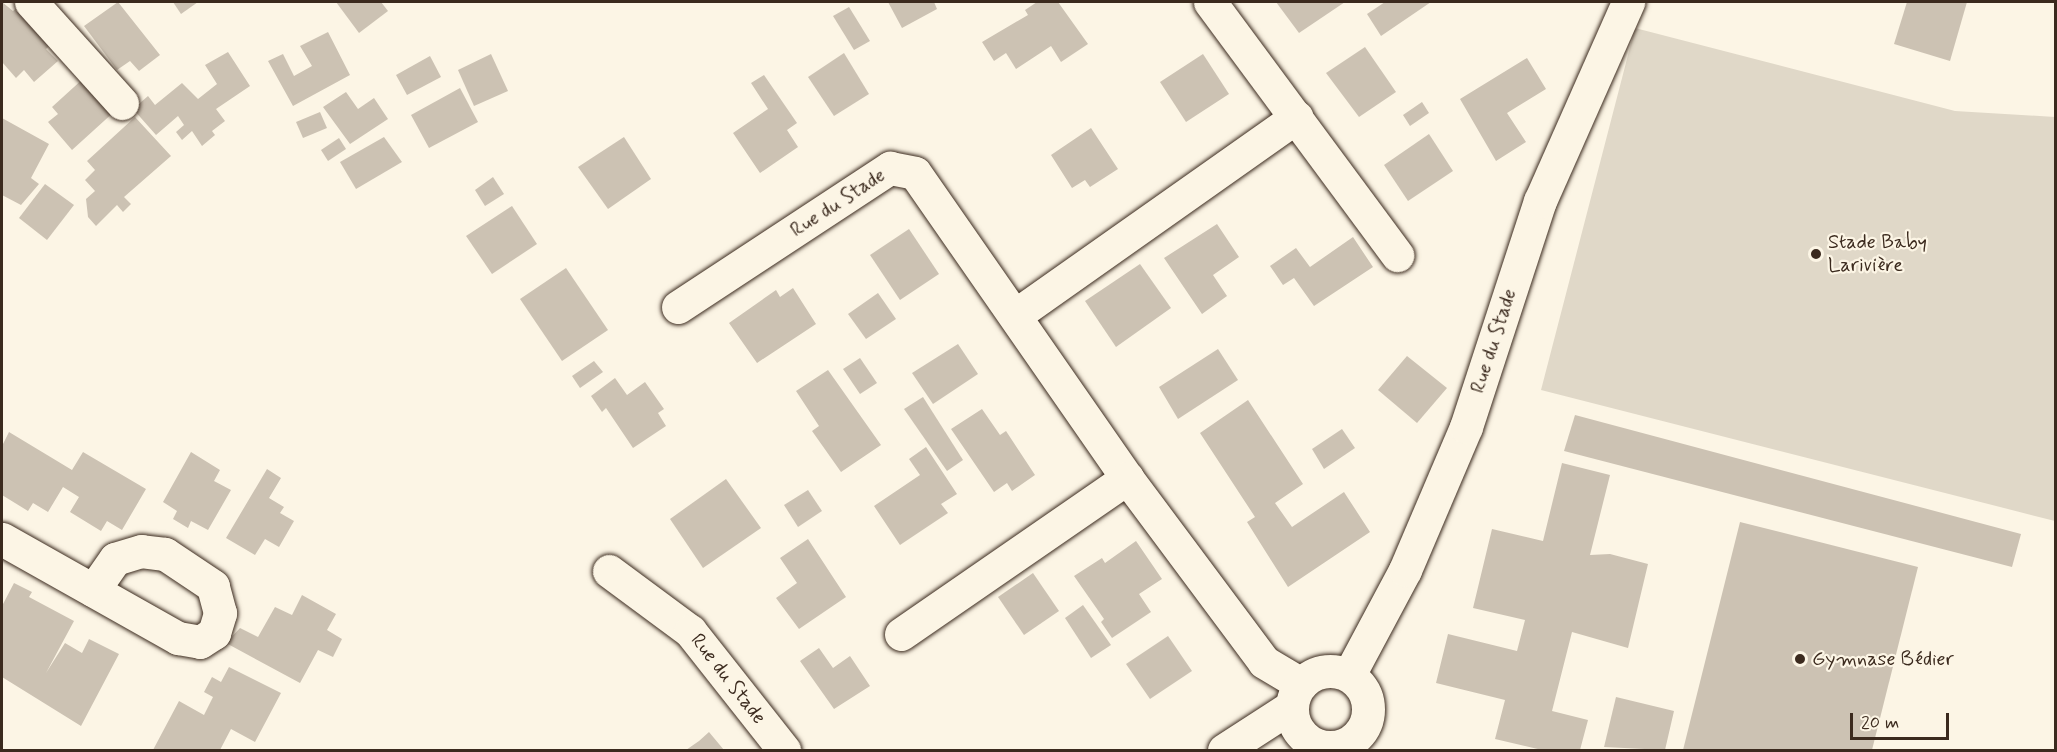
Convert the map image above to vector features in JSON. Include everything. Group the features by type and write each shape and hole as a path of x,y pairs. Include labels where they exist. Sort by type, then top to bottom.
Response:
{"street":[{"path":"31,2 122,103"},
{"path":"1210,2 1397,255"},
{"name":"Rue du Stade","path":"1349,675 1405,570 1466,427 1540,201 1628,2"},
{"path":"1017,314 1296,117"},
{"name":"Rue du Stade","path":"678,307 890,168 902,167 926,183 1127,478 1264,662 1297,695"},
{"path":"901,634 1127,478"},
{"path":"2,539 93,590"},
{"name":"Rue du Stade","path":"609,571 690,631 784,750"},
{"path":"1224,750 1297,695 1323,671 1349,675 1365,692 1369,704 1369,744 1335,747 1308,746 1297,727 1297,695"}],"shaded area":[{"name":"Stade Baby Larivière","path":"1635,28 1955,111 2055,117 2055,521 1541,390"}],"building":[{"path":"2,2 13,11 24,2 56,39 46,49 58,61 34,82 24,70 16,78 2,62"},
{"path":"118,2 160,55 139,71 130,61 117,70 84,26"},
{"path":"173,2 198,2 181,14"},
{"path":"336,2 381,2 388,11 359,33"},
{"path":"888,2 934,2 937,9 902,28"},
{"path":"1037,2 1058,2 1088,44 1061,62 1051,46 1016,69 1006,53 994,61 982,42 1028,15 1025,10"},
{"path":"1276,2 1345,2 1299,33"},
{"path":"1385,2 1431,2 1381,36 1367,14"},
{"path":"1907,2 1967,2 1950,61 1894,44"},
{"path":"849,7 870,41 854,50 833,16"},
{"path":"328,32 350,75 293,106 268,61 283,54 294,76 312,66 300,46"},
{"path":"1365,47 1396,92 1359,117 1326,73"},
{"path":"228,52 250,86 216,109 225,121 212,131 215,135 202,146 192,131 182,140 176,132 184,125 178,116 156,135 133,109 148,96 155,105 182,83 198,99 217,84 205,65"},
{"path":"844,53 869,94 834,116 808,77"},
{"path":"491,54 508,91 474,106 458,70"},
{"path":"1203,54 1229,94 1186,122 1160,82"},
{"path":"430,56 441,77 407,95 396,75"},
{"path":"1527,58 1546,89 1507,113 1526,142 1496,161 1460,99"},
{"path":"764,75 797,123 787,130 798,147 760,173 733,133 768,109 751,83"},
{"path":"85,77 115,111 72,150 48,122 58,114 52,107"},
{"path":"460,88 478,122 429,148 411,115"},
{"path":"346,92 358,109 374,98 388,119 350,144 323,107"},
{"path":"1422,102 1429,113 1410,126 1403,115"},
{"path":"320,112 327,128 303,138 296,122"},
{"path":"135,117 171,156 124,197 131,204 123,212 117,205 96,226 88,217 86,199 95,191 85,180 95,170 87,161"},
{"path":"2,118 49,144 31,178 39,184 21,205 2,195"},
{"path":"1091,128 1118,169 1090,187 1085,180 1072,188 1051,155"},
{"path":"1429,134 1453,171 1408,201 1384,165"},
{"path":"384,137 402,162 356,189 340,162"},
{"path":"624,137 651,179 608,209 578,167"},
{"path":"339,138 346,149 328,161 321,150"},
{"path":"493,177 504,194 485,206 475,190"},
{"path":"45,184 74,205 47,240 19,218"},
{"path":"512,206 537,244 492,274 466,236"},
{"path":"1217,224 1239,257 1213,275 1227,296 1202,314 1164,258"},
{"path":"909,229 939,274 900,300 870,255"},
{"path":"1353,237 1373,267 1314,306 1294,278 1283,285 1270,266 1296,248 1310,267"},
{"path":"1140,264 1171,308 1116,347 1085,301"},
{"path":"566,268 608,330 562,361 520,299"},
{"path":"793,288 816,324 757,363 729,323 776,290 780,297"},
{"path":"878,293 896,319 866,339 848,314"},
{"path":"958,344 978,374 933,404 912,373"},
{"path":"1218,349 1238,380 1178,419 1159,387"},
{"path":"1407,356 1447,388 1417,423 1378,390"},
{"path":"860,358 877,383 860,394 843,369"},
{"path":"594,361 603,372 580,388 572,376"},
{"path":"828,370 881,445 841,472 812,431 819,426 796,391"},
{"path":"615,378 627,395 645,382 664,409 658,413 666,426 633,448 606,408 602,412 591,396"},
{"path":"923,397 963,460 947,471 904,409"},
{"path":"1248,400 1303,484 1275,503 1292,527 1344,492 1370,532 1288,587 1247,522 1255,517 1200,433"},
{"path":"982,409 1000,435 1006,431 1035,475 1012,491 1007,483 994,492 951,429"},
{"path":"1575,415 2021,534 2012,567 1564,451"},
{"path":"1342,429 1355,448 1324,469 1312,449"},
{"path":"9,432 72,470 83,452 146,489 122,530 107,521 101,531 70,512 79,497 63,487 48,512 33,503 28,511 2,495 2,446"},
{"path":"926,447 957,494 941,504 948,513 900,545 874,506 920,475 909,459"},
{"path":"191,452 220,470 214,481 231,490 208,530 191,521 188,528 173,519 177,511 163,502"},
{"path":"1562,463 1610,475 1590,555 1610,554 1648,564 1628,648 1572,632 1552,711 1588,720 1580,750 1542,750 1495,739 1505,700 1436,683 1448,634 1517,651 1525,620 1473,608 1492,529 1543,541"},
{"path":"267,469 281,478 269,498 284,507 280,513 294,521 279,547 265,539 255,555 226,538"},
{"path":"726,479 761,528 703,568 670,519"},
{"path":"808,490 822,511 798,527 784,505"},
{"name":"Gymnase Bédier","path":"1740,522 1918,567 1872,750 1683,750"},
{"path":"808,539 846,597 799,629 776,598 797,583 780,558"},
{"path":"1136,541 1162,579 1139,594 1151,612 1112,638 1101,622 1104,619 1074,576 1102,558 1105,563"},
{"path":"1033,573 1059,611 1024,635 998,597"},
{"path":"14,583 32,592 29,597 74,621 46,673 65,643 82,653 89,639 119,654 81,726 2,677 2,606"},
{"path":"302,595 336,614 327,630 342,639 333,657 318,650 300,683 226,643 240,628 258,637 275,607 292,615"},
{"path":"1083,605 1111,645 1091,658 1065,618"},
{"path":"1168,636 1192,671 1150,699 1126,664"},
{"path":"819,648 833,668 850,656 870,686 834,709 800,661"},
{"path":"229,667 281,693 255,742 231,729 220,750 153,750 179,701 204,715 213,697 204,692 212,677 221,682"},
{"path":"1616,697 1674,711 1665,750 1604,747"},
{"path":"709,732 724,750 686,750 699,741"}],"place":[{"name":"Stade Baby Larivière","path":"1816,254"},
{"name":"Gymnase Bédier","path":"1800,659"}]}
